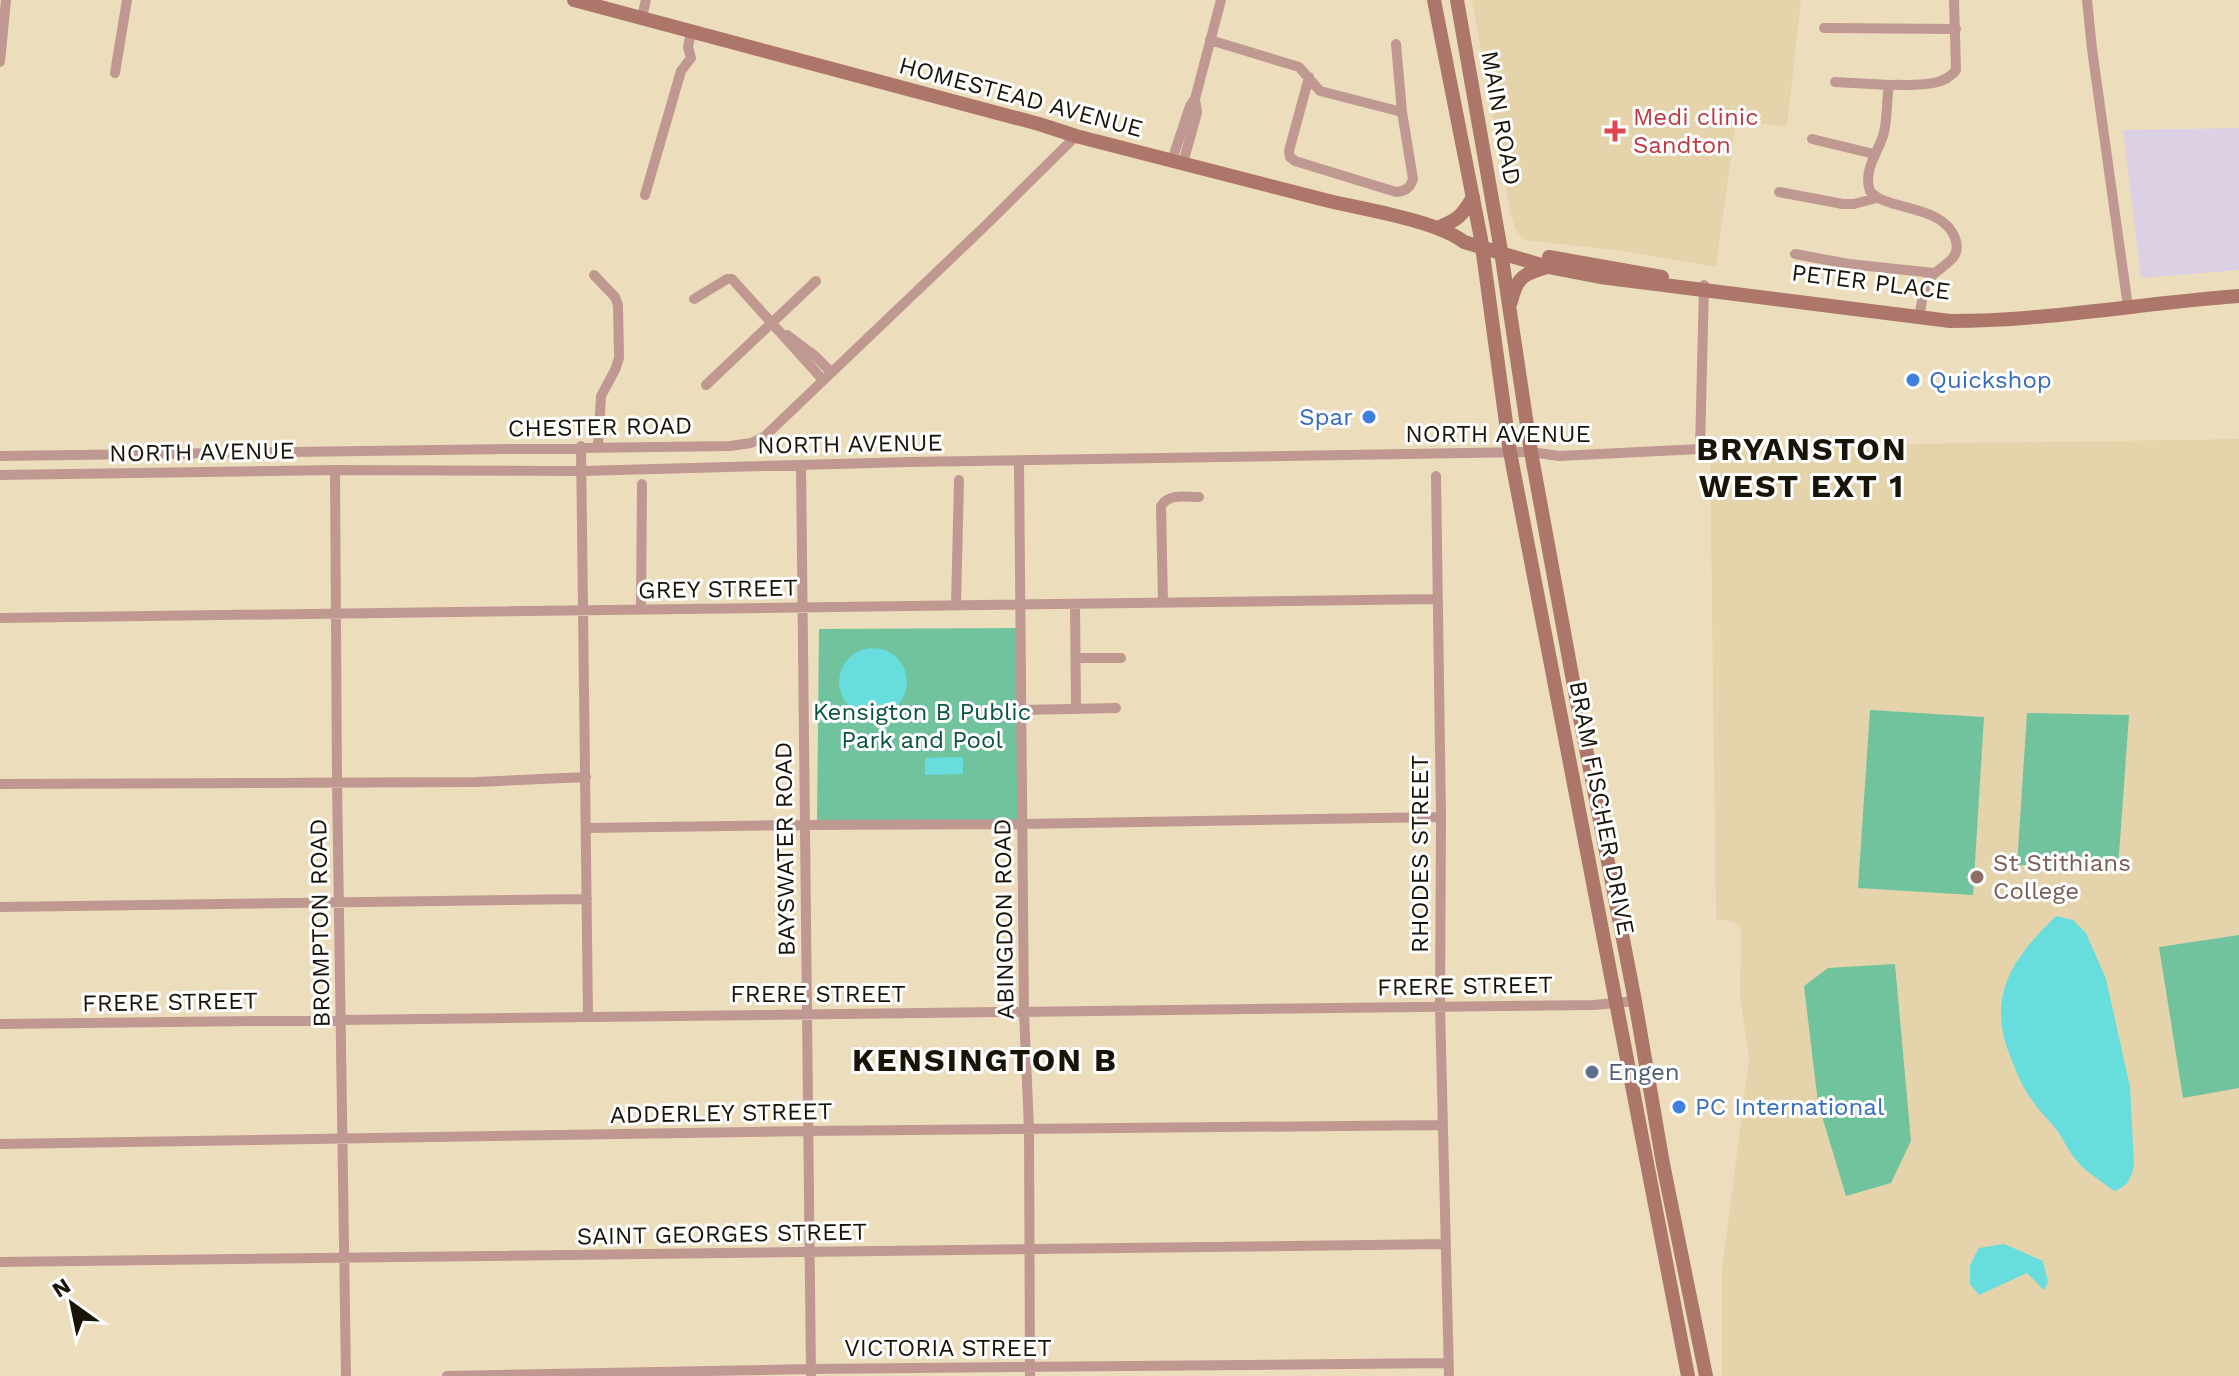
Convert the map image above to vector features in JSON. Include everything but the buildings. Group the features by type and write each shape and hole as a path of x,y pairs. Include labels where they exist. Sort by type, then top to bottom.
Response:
{"main road":[{"name":"HOMESTEAD AVENUE","path":"574,0 642,17 689,40 1039,124 1437,228 1456,236 1463,233 1501,249"},
{"name":"MAIN ROAD","path":"1434,0 1481,243"},
{"name":"MAIN ROAD","path":"1457,0 1501,249"},
{"path":"1437,228 1458,219 1473,197"},
{"name":"BRAM FISCHER DRIVE","path":"1481,243 1510,452 1688,1376"},
{"name":"PETER PLACE","path":"1501,249 1548,267 1629,281 1920,313 1991,315 2239,289"},
{"name":"PETER PLACE","path":"1501,249 1704,287 1950,321 2037,318 2128,302 2239,296"},
{"name":"BRAM FISCHER DRIVE","path":"1501,249 1531,452 1663,1164 1706,1376"},
{"path":"1511,306 1514,290 1522,277 1548,267"}],"street":[{"path":"0,62 6,0"},
{"path":"115,73 127,0"},
{"path":"642,17 646,0"},
{"path":"1177,161 1221,0"},
{"path":"1835,82 1889,85 1939,82 1950,78 1956,70 1954,0"},
{"path":"2087,0 2128,302"},
{"path":"1824,28 1956,29"},
{"path":"645,195 681,71 681,55 689,40"},
{"path":"1210,40 1299,67 1320,91 1402,112"},
{"path":"1309,77 1290,157 1396,192 1403,191 1413,179 1402,112 1396,44"},
{"path":"1876,198 1868,186 1874,154 1882,138 1889,85"},
{"name":"CHESTER ROAD","path":"0,456 730,446 751,443 764,437 1076,136"},
{"path":"1812,139 1874,154"},
{"path":"1779,192 1843,204 1876,198 1915,208 1949,227 1957,243 1956,253 1952,262 1934,273 1925,287 1920,313"},
{"path":"1795,254 1849,264 1934,273"},
{"path":"594,275 615,297 618,305 619,358 601,396 598,446"},
{"path":"694,299 732,279 774,324 815,356 827,376"},
{"path":"706,385 816,281"},
{"name":"NORTH AVENUE","path":"0,475 335,470 582,471 1510,452 1559,456 1700,449 1704,287"},
{"path":"581,446 588,1016"},
{"name":"ABINGDON ROAD","path":"1019,462 1030,1372"},
{"name":"BAYSWATER ROAD","path":"801,465 811,1372"},
{"name":"BROMPTON ROAD","path":"335,470 346,1376"},
{"name":"RHODES STREET","path":"1436,476 1441,817 1440,1006 1449,1376"},
{"path":"956,605 959,480"},
{"path":"641,610 642,484"},
{"path":"1163,603 1161,506 1171,497 1199,497"},
{"name":"GREY STREET","path":"0,618 1437,599"},
{"path":"1075,604 1076,709"},
{"path":"1076,658 1121,658"},
{"path":"1021,710 1116,708"},
{"path":"0,784 476,782 586,777"},
{"path":"586,828 1441,817"},
{"path":"0,907 587,899"},
{"name":"FRERE STREET","path":"0,1024 1594,1005 1635,1001"},
{"name":"ADDERLEY STREET","path":"0,1144 1443,1125"},
{"name":"SAINT GEORGES STREET","path":"0,1262 1445,1244"},
{"name":"VICTORIA STREET","path":"447,1376 1030,1372 1448,1363"}],"shaded area":[{"name":"Medi clinic Sandton","path":"1472,0 1801,0 1787,127 1736,120 1716,267 1615,250 1525,240 1517,232 1511,216"},
{"path":"2239,128 2239,270 2141,278 2123,130"},
{"name":"St Stithians College","path":"2239,439 2239,1376 1722,1376 1722,1271 1749,1058 1740,996 1741,931 1734,922 1716,919 1710,447"}],"green space":[{"name":"Kensigton B Public Park and Pool","path":"1024,628 1027,827 817,823 819,629"},
{"path":"1870,710 1984,717 1973,895 1858,888"},
{"path":"2027,713 2129,715 2118,868 2017,865"},
{"path":"2239,935 2239,1088 2183,1098 2159,947"},
{"path":"1895,964 1911,1141 1891,1183 1846,1196 1818,1103 1804,986 1828,968"}],"water":[{"path":"873,648 897,658 907,682 897,706 873,716 849,706 839,682 849,658"},
{"path":"963,757 963,774 925,775 925,758"},
{"path":"2056,916 2073,920 2086,933 2106,979 2130,1087 2134,1165 2128,1181 2114,1191 2080,1164 2025,1090 2003,1034 2001,1014 2008,979 2027,947"},
{"path":"2004,1244 2043,1261 2048,1282 2044,1290 2027,1273 1979,1295 1970,1284 1970,1265 1979,1248"}],"place":[{"name":"Medi clinic Sandton","path":"1615,131"},
{"name":"Quickshop","path":"1913,380"},
{"name":"Spar","path":"1369,417"},
{"name":"St Stithians College","path":"1977,877"},
{"name":"Engen","path":"1592,1072"},
{"name":"PC International","path":"1679,1107"}],"district":[{"name":"BRYANSTON WEST EXT 1","path":"1802,468"},
{"name":"KENSINGTON B","path":"985,1060"}]}
